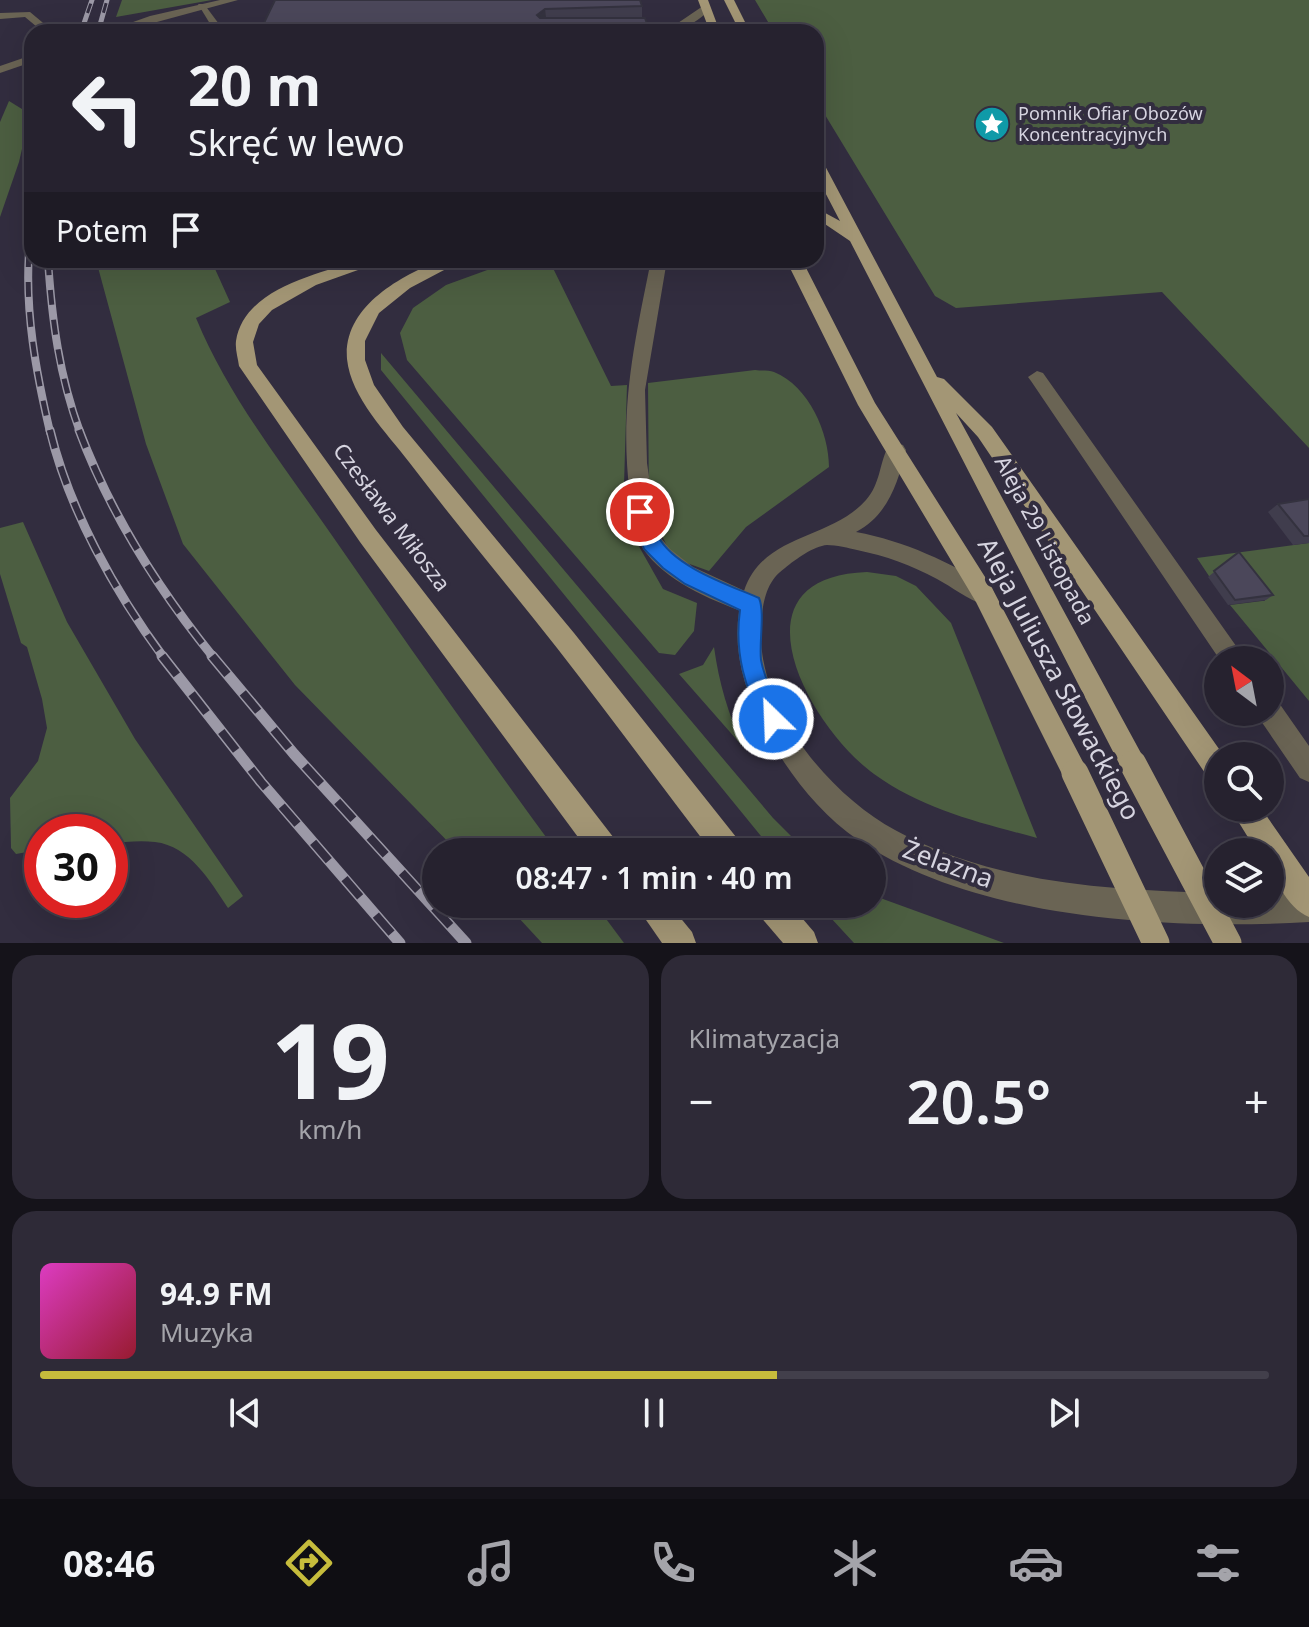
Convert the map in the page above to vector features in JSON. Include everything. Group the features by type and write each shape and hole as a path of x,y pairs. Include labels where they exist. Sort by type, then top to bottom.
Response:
{"main road":[{"path":"729,0 741,24"},
{"path":"705,4 712,24"},
{"name":"Aleja 29 Listopada","path":"824,177 921,366 1228,943"},
{"path":"824,217 858,240"},
{"name":"Czesława Miłosza","path":"354,268 295,288 262,310 245,332 242,344 248,366 359,524 596,838"},
{"path":"435,268 413,277 378,303 356,344 361,376 387,419 719,838"},
{"path":"798,268 867,405 896,450"},
{"path":"921,366 985,432 1204,750"},
{"name":"Aleja Juliusza Słowackiego","path":"896,450 984,595 1075,773 1156,943"},
{"path":"1253,822 1309,904"},
{"path":"661,918 681,943"},
{"path":"782,918 803,943"}],"street":[{"path":"138,24 233,0"},
{"path":"686,24 696,19 705,4"},
{"path":"201,6 214,24"},
{"path":"0,16 30,11 42,24"},
{"path":"2,75 13,65 24,61"},
{"path":"658,268 637,378 640,512 651,544 670,562 692,578 752,605"},
{"path":"1037,377 1224,646"},
{"name":"Żelazna","path":"896,450 894,473 886,492 875,505 829,537 806,545 776,564 759,582 752,605 748,629 750,662 761,697 784,741 810,776 880,838 943,868 1056,898 1247,911 1309,904"},
{"path":"829,537 864,540 898,549 939,567 984,595"},
{"path":"1280,726 1309,769"}],"green space":[{"path":"122,0 212,0 116,17"},
{"path":"755,0 1309,0 1309,448 1162,292 956,308 935,296 824,113 824,24 769,24"},
{"path":"9,101 24,110 24,140 0,217 0,122"},
{"path":"98,268 215,268 230,302 196,318 224,375 276,456 547,838 444,838 295,685 183,544 146,444"},
{"path":"493,268 553,268 611,386 627,385 623,518 663,589 697,603 694,631 675,655 659,653 407,360 400,333 413,308 446,285"},
{"path":"381,353 793,838 763,838 381,370"},
{"path":"755,370 772,371 786,379 807,399 821,426 829,467 746,527 709,571 673,558 649,510 648,383"},
{"path":"23,522 67,622 135,739 243,896 228,908 198,866 179,850 155,842 128,842 128,814 24,814 24,853 16,854 11,848 10,798 38,761 47,728 27,647 21,643 0,574 0,528"},
{"path":"1309,543 1309,701 1284,671 1284,646 1264,646 1230,605 1265,601 1263,597 1209,576 1197,558"},
{"path":"867,572 896,576 916,586 951,623 1037,838 952,814 912,797 874,774 849,752 825,723 806,690 793,657 790,625 800,599 824,580"},
{"path":"714,647 725,698 744,748 679,674 703,665"},
{"path":"886,900 1004,943 854,943 831,918 886,918"},
{"path":"519,918 605,918 624,943 542,943"}],"building":[{"path":"275,0 640,0 642,6 545,9 537,15 540,18 645,18 647,24 263,24"},
{"path":"1309,499 1309,536 1304,536 1278,504"},
{"path":"1239,552 1273,595 1235,600 1214,571"}],"railway":[{"path":"84,24 92,0"},
{"path":"100,24 107,0"},
{"path":"28,268 33,342 50,432"},
{"path":"49,268 58,347 80,432"},
{"path":"50,430 69,490 96,549 128,606 164,658"},
{"path":"79,430 105,491 137,549 214,658"},
{"path":"162,656 261,782 400,943"},
{"path":"212,656 294,754 466,943"}],"place":[{"name":"Pomnik Ofiar Obozów Koncentracyjnych","path":"992,124"}],"route":[{"path":"640,512 651,544 670,562 692,578 752,605 748,629 750,662 761,697 773,719"}]}
